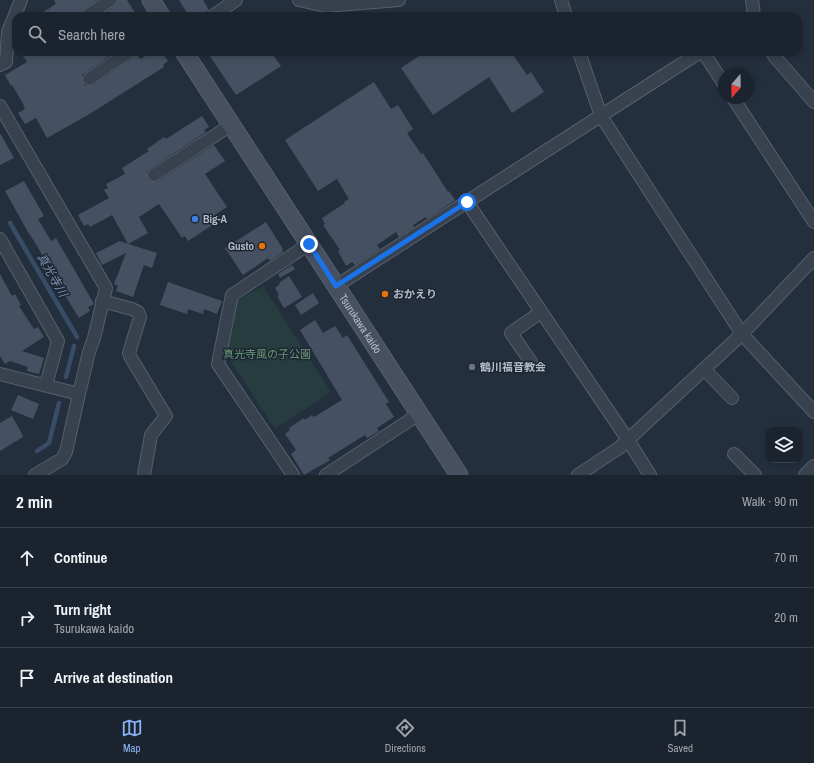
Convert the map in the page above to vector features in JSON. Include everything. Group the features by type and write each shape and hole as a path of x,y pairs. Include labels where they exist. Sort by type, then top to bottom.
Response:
{"main road":[{"path":"151,0 158,12"},
{"name":"Tsurukawa kaido","path":"187,56 459,475"}],"street":[{"path":"16,12 21,0"},
{"path":"92,12 111,0"},
{"path":"219,12 236,0"},
{"path":"299,0 325,6 399,0"},
{"path":"561,0 565,12"},
{"path":"752,0 754,12"},
{"path":"0,65 6,62 8,32 12,22"},
{"path":"89,79 123,56"},
{"path":"580,56 601,116 742,334 814,412"},
{"path":"336,286 695,56"},
{"path":"704,56 718,76"},
{"path":"774,56 814,102"},
{"path":"737,104 814,222"},
{"path":"0,106 106,288 66,452 62,459 35,475"},
{"path":"154,174 231,125"},
{"path":"467,202 628,440 650,475"},
{"path":"0,239 58,341 46,385"},
{"path":"293,475 218,364 232,295 309,244"},
{"path":"578,475 619,448 628,440 742,334 814,258"},
{"path":"102,301 138,312 140,317 129,353 166,416 150,435 144,475"},
{"path":"531,362 511,333 541,312"},
{"path":"704,369 732,398"},
{"path":"0,374 79,394"},
{"path":"326,475 419,414"},
{"path":"734,454 755,475"},
{"path":"805,475 814,466"}],"green space":[{"name":"真光寺風の子公園","path":"263,286 331,392 275,429 227,355 238,300"}],"building":[{"path":"54,0 97,0 80,12 43,12 56,4"},
{"path":"118,0 127,0 134,12 106,12 117,4"},
{"path":"179,0 203,0 209,10 206,12 186,12"},
{"path":"23,56 109,56 82,75 83,83 85,86 89,86 93,85 135,56 138,56 140,59 145,56 165,56 168,61 163,65 164,67 88,115 47,138 36,118 25,124 18,113 25,109 24,105 5,75 27,62"},
{"path":"210,56 274,56 281,66 236,95"},
{"path":"419,56 514,56 527,75 531,72 544,92 512,113 489,77 433,115 401,68"},
{"path":"374,82 391,109 398,105 413,129 407,133 421,154 423,153 448,192 449,191 455,200 427,219 426,217 413,225 414,227 399,237 396,232 377,245 380,249 355,265 352,262 346,266 338,251 340,250 323,225 325,224 322,218 349,199 337,179 318,191 285,140"},
{"path":"202,116 209,127 204,130 206,132 150,169 147,172 147,176 150,181 158,181 214,145 225,161 205,174 227,207 216,214 220,220 188,241 185,236 182,238 159,204 139,217 148,233 128,244 112,215 90,227 88,224 84,226 78,215 109,198 104,190 108,188 106,184 125,174 122,168 149,151 147,149 164,137 166,139"},
{"path":"0,133 14,158 0,165"},
{"path":"24,181 44,216 38,219 51,241 56,238 94,304 88,307 90,311 79,318 5,191"},
{"path":"266,222 283,249 283,252 270,261 268,258 243,275 225,248"},
{"path":"120,241 157,253 152,268 144,265 133,297 116,291 118,286 114,284 126,253 102,265 96,253"},
{"path":"292,265 295,269 280,278 278,274"},
{"path":"0,274 12,296 15,294 21,305 19,306 34,329 38,327 44,337 22,351 44,358 39,374 27,371 28,367 10,361 5,364 0,356"},
{"path":"289,276 302,297 284,308 277,296 279,295 275,288"},
{"path":"168,282 222,301 217,314 204,309 203,314 188,309 187,314 160,305"},
{"path":"313,293 319,303 301,315 295,305"},
{"path":"315,320 323,333 335,326 343,338 347,335 389,402 386,404 394,417 377,428 379,431 367,438 365,435 328,458 330,460 304,475 291,454 296,450 285,434 290,430 289,428 304,418 305,420 312,415 314,417 342,400 300,330"},
{"path":"18,395 39,404 33,419 11,410"},
{"path":"12,416 23,437 0,451 0,423"}],"waterway":[{"name":"真光寺川","path":"10,223 77,337"},
{"name":"真光寺川","path":"66,377 74,346"},
{"name":"真光寺川","path":"37,451 49,443 59,403"}],"place":[{"name":"Big-A","path":"195,219"},
{"name":"Gusto","path":"262,246"},
{"name":"おかえり","path":"385,294"},
{"name":"鶴川福音教会","path":"472,367"}],"route":[{"path":"309,244 336,286 467,202"}]}
